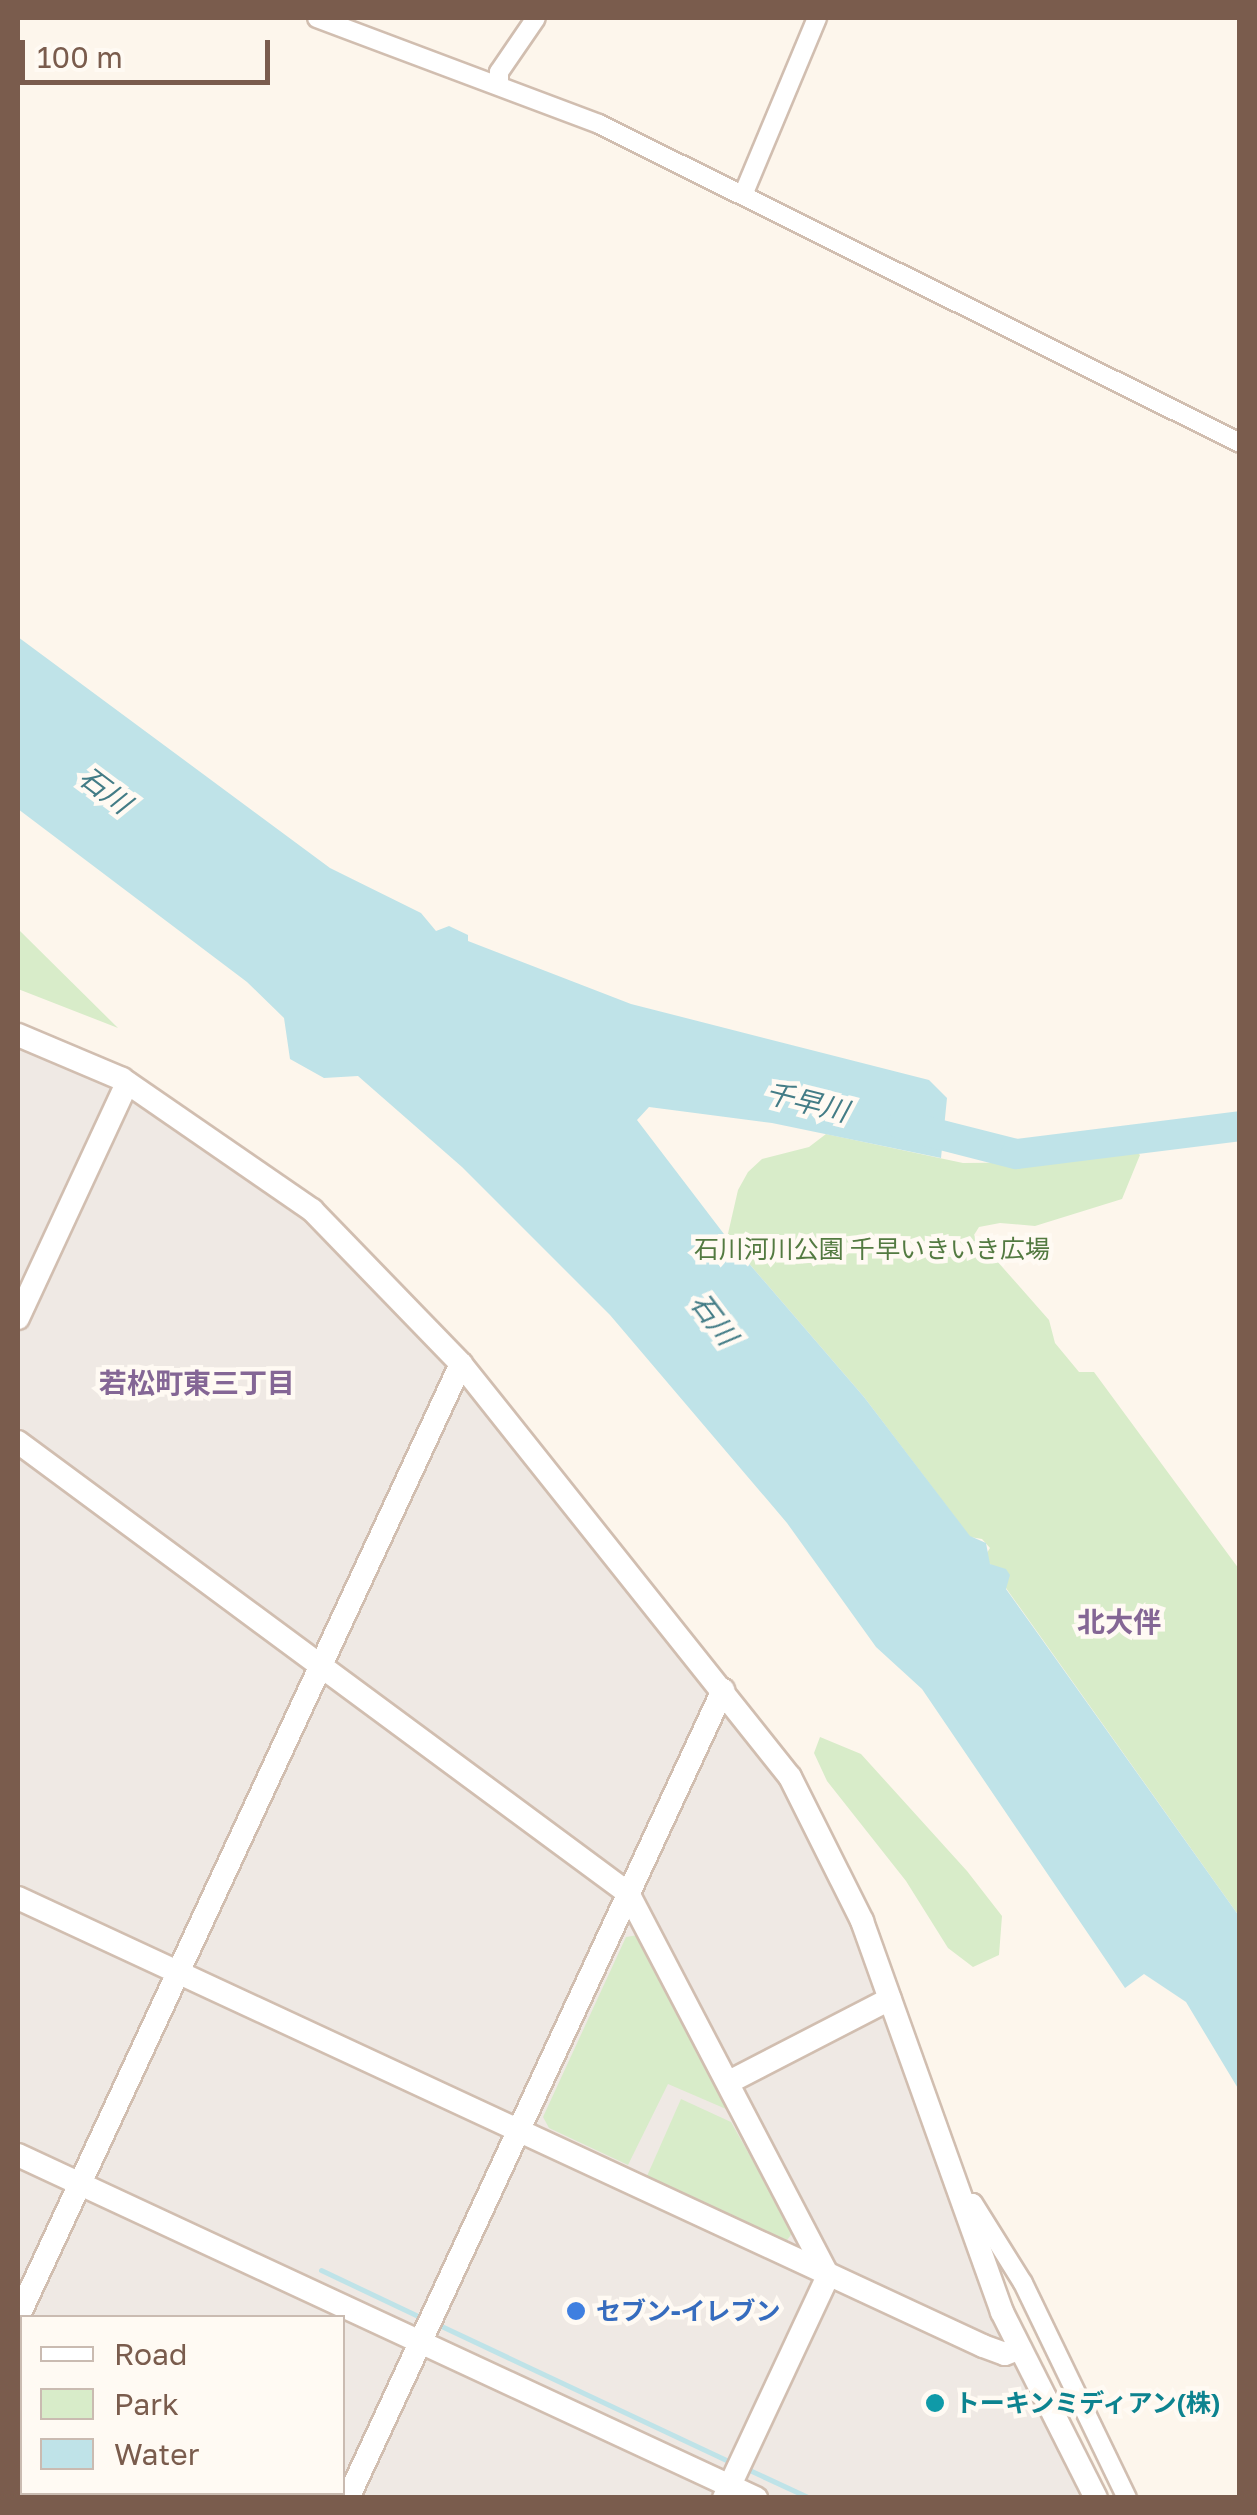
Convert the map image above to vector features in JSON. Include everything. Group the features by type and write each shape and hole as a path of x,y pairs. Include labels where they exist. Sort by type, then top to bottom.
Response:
{"street":[{"path":"317,18 600,124 1240,443"},
{"path":"499,84 499,72 536,18"},
{"path":"743,195 817,18"},
{"path":"18,1035 126,1082 312,1210 461,1364 723,1690 805,1802 862,1920 1002,2312 1096,2498"},
{"path":"18,1318 126,1082"},
{"path":"18,2317 461,1364"},
{"path":"18,1442 322,1663 628,1893 827,2274"},
{"path":"348,2498 723,1690"},
{"path":"18,1898 983,2346 1004,2354 1020,2348"},
{"path":"728,2082 890,2000"},
{"path":"18,2154 420,2341 727,2492 756,2498"},
{"path":"963,2206 972,2203 1023,2284 1127,2498"},
{"path":"727,2492 827,2274"}],"shaded area":[{"path":"18,1048 108,1087 148,1110 302,1220 451,1365 783,1778 856,1916 978,2282 1085,2497 18,2497"}],"green space":[{"path":"18,929 118,1028 18,989"},
{"name":"石川河川公園 千早いきいき広場","path":"826,1134 963,1163 1059,1162 1136,1151 1140,1155 1122,1199 1035,1226 1000,1223 979,1227 974,1235 1049,1320 1055,1343 1079,1372 1094,1372 1239,1569 1239,1916 1006,1588 985,1556 990,1548 982,1539 970,1537 864,1397 727,1238 738,1190 748,1172 762,1159 809,1147"},
{"path":"820,1737 861,1754 967,1871 1002,1916 999,1955 973,1967 948,1948 906,1881 827,1781 814,1753"},
{"path":"638,1935 733,2112 668,2084 628,2165 549,2128 543,2117 626,1937"},
{"path":"681,2099 731,2122 793,2232 785,2243 647,2176"}],"water":[{"name":"石川","path":"18,637 330,868 421,913 436,931 449,926 468,935 468,941 631,1004 929,1080 947,1098 941,1158 772,1123 649,1107 637,1120 727,1238 864,1397 970,1536 986,1543 990,1564 1006,1569 1010,1575 1006,1589 1239,1916 1239,2090 1186,2002 1144,1974 1125,1988 922,1689 876,1647 787,1523 610,1315 462,1167 358,1076 324,1078 290,1059 284,1018 247,982 18,809"}],"waterway":[{"name":"千早川","path":"902,1125 1016,1154 1240,1126"},
{"path":"321,2270 422,2318"},
{"path":"437,2324 735,2464"},
{"path":"745,2468 810,2498"}],"place":[{"name":"セブン-イレブン","path":"576,2311"},
{"name":"トーキンミディアン(株)","path":"935,2403"}],"district":[{"name":"若松町東三丁目","path":"197,1383"},
{"name":"北大伴","path":"1119,1622"}]}
